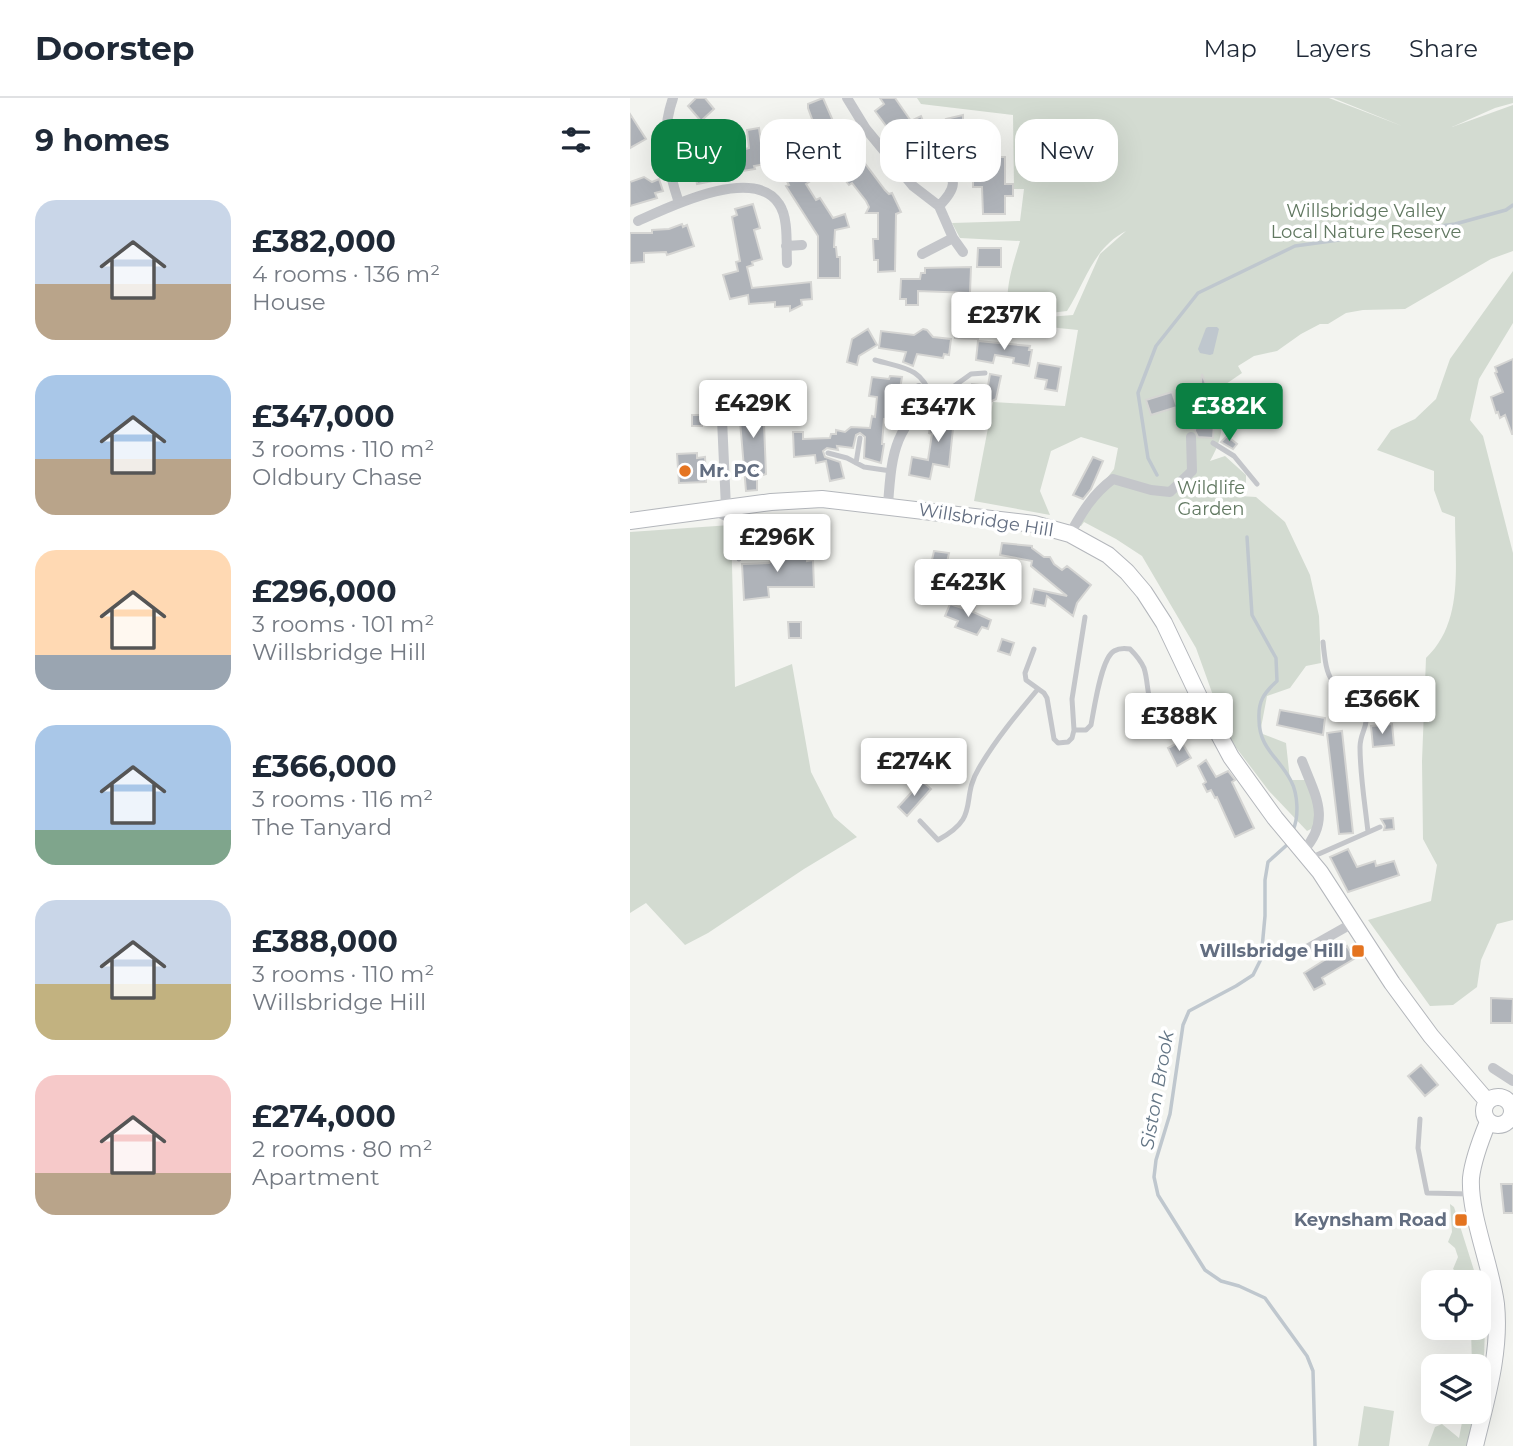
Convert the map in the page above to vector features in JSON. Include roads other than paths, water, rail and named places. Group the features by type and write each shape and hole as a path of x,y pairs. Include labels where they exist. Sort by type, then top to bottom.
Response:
{"main road":[{"name":"Willsbridge Hill","path":"630,521 805,499 888,505 1034,524 1070,534 1108,555 1128,572 1164,622 1231,757 1302,850 1431,1036 1487,1101"},
{"path":"1475,1446 1497,1331 1496,1304 1472,1195 1471,1176 1488,1122 1483,1112 1487,1101 1494,1097 1505,1098 1511,1105 1512,1117 1502,1125 1488,1122"}],"street":[{"path":"673,98 665,148 670,178 679,203"},
{"path":"847,98 866,128 913,186 939,206 953,238 963,252"},
{"path":"939,206 953,189 953,182"},
{"path":"638,221 702,195 734,188 762,190 780,205 787,263"},
{"path":"922,254 953,238"},
{"path":"786,246 802,245"},
{"path":"919,388 929,399"},
{"path":"888,505 891,471 904,425 941,389"},
{"path":"718,509 722,419"},
{"path":"1070,534 1084,507 1113,479 1170,492 1192,471 1191,437"},
{"path":"1302,761 1319,807 1320,824 1314,839 1302,850"},
{"path":"1298,954 1353,923"},
{"path":"1493,1068 1511,1077"}],"lane":[{"path":"875,360 922,376 927,383 929,399"},
{"path":"941,389 958,386 971,374 985,373"},
{"path":"856,463 860,438"},
{"path":"1213,443 1240,462 1257,484"},
{"path":"828,453 864,467 891,471"},
{"path":"718,509 737,524 765,531 768,556"},
{"path":"737,524 740,558"},
{"path":"1034,649 1025,673 1026,680 1047,698 1054,739 1058,743 1068,742 1072,738 1073,699 1085,617"},
{"path":"1323,642 1326,672 1330,680 1364,704 1366,709 1367,722 1359,744 1368,832"},
{"path":"1073,730 1086,730 1091,725 1104,667 1108,656 1115,650 1130,649 1141,663 1150,702 1155,709 1171,714 1201,701"},
{"path":"920,821 938,840 956,830 964,821 977,771 1003,731 1038,690"},
{"path":"1302,850 1380,827"},
{"path":"1420,1119 1418,1148 1427,1194 1472,1195"}],"waterway":[{"name":"Siston Brook","path":"1157,475 1148,458 1138,393 1156,346 1198,293 1295,246 1455,224 1506,210 1513,205"},
{"name":"Siston Brook","path":"1247,537 1252,615 1276,658 1277,681 1261,702 1260,729 1266,745 1293,786 1297,812 1293,830"},
{"name":"Siston Brook","path":"1288,844 1268,862 1261,959 1253,975 1189,1011 1183,1025 1170,1114 1156,1160 1154,1177 1158,1195 1205,1270 1221,1281 1265,1298 1307,1356 1313,1371 1315,1446"}],"place":[{"name":"Mr. PC","path":"685,471"},
{"name":"Willsbridge Hill","path":"1358,951"},
{"name":"Keynsham Road","path":"1461,1220"}],"park label":[{"name":"Willsbridge Valley Local Nature Reserve","path":"1366,221"},
{"name":"Wildlife Garden","path":"1211,498"}]}
